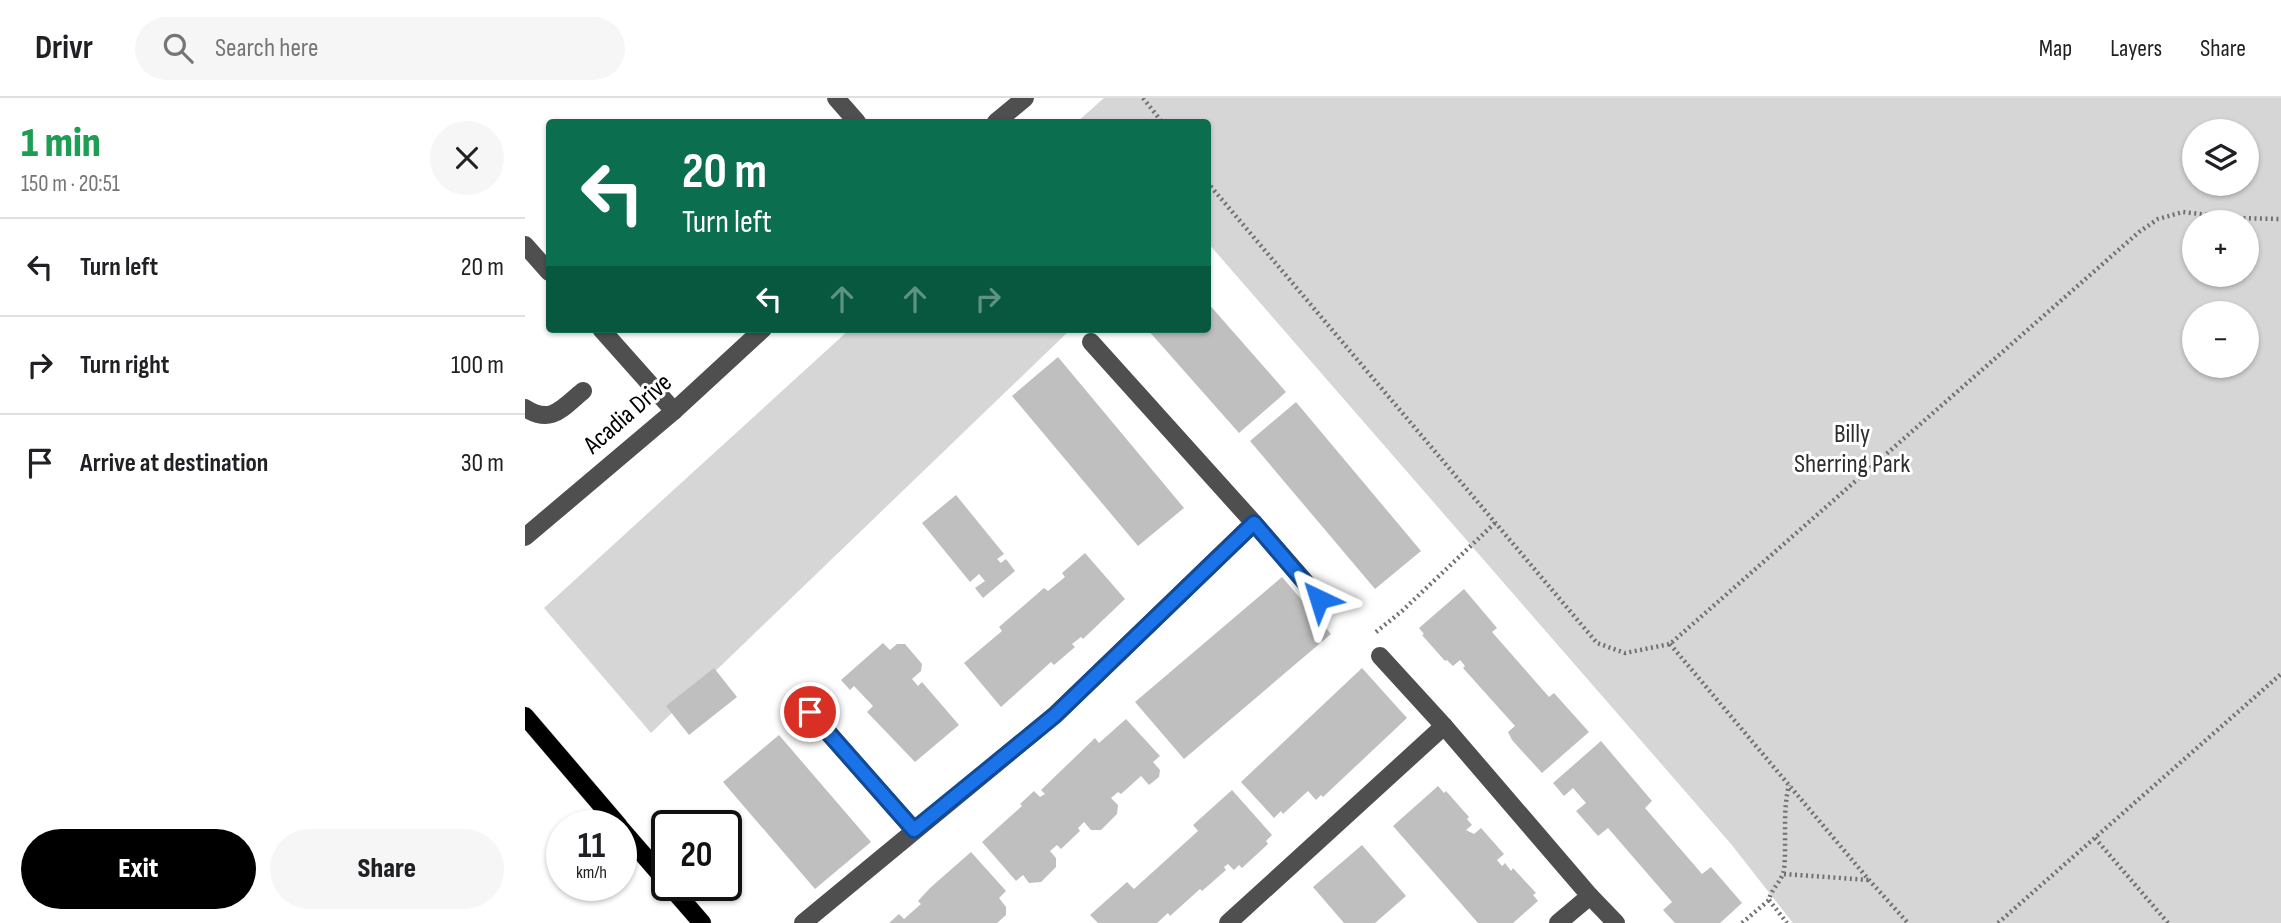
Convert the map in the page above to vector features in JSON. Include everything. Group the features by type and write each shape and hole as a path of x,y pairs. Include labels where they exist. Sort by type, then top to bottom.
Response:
{"main road":[{"path":"525,716 605,810"},
{"path":"637,847 651,864"},
{"path":"683,901 702,923"}],"street":[{"path":"836,98 854,119"},
{"path":"1000,119 1025,98"},
{"path":"525,245 546,269"},
{"path":"605,333 674,411"},
{"name":"Acadia Drive","path":"525,537 674,411 759,333"},
{"path":"1091,342 1319,599"},
{"path":"525,408 538,416 552,416 583,391"},
{"path":"803,923 1055,715 1254,523"},
{"path":"1380,656 1616,923"},
{"path":"810,712 914,830"},
{"path":"1228,923 1444,726"},
{"path":"1558,923 1590,896"}],"path":[{"path":"1143,98 1160,119"},
{"path":"1211,187 1597,643 1625,653 1670,644 2128,241 2158,219 2183,212 2235,218 2281,219"},
{"path":"1380,656 1370,637 1402,611 1496,522"},
{"path":"1670,644 1908,923"},
{"path":"1998,923 2281,674"},
{"path":"1742,923 1769,900 1770,892 1784,874 1785,802 1789,784"},
{"path":"2095,838 2168,923"},
{"path":"1784,874 1869,880"},
{"path":"1769,900 1787,923"}],"green space":[{"name":"Billy Sherring Park","path":"1104,98 2281,98 2281,923 1793,923 1731,844 1211,246 1211,119 1080,119"},
{"path":"846,333 1067,333 651,733 544,608"}],"building":[{"path":"1211,307 1286,392 1239,433 1151,333 1211,333"},
{"path":"1058,357 1184,508 1138,546 1012,396"},
{"path":"1296,402 1421,551 1375,589 1250,441"},
{"path":"956,495 1004,554 997,559 1001,563 1006,559 1015,571 983,598 975,588 985,581 979,574 970,582 922,523"},
{"path":"1085,553 1125,599 1083,639 1081,637 1072,644 1075,647 1054,665 1051,662 1001,707 964,663 1002,631 999,627 1044,588 1048,591 1065,577 1062,573"},
{"path":"1282,577 1331,634 1184,759 1135,702"},
{"path":"1464,589 1497,628 1492,632 1549,697 1554,693 1589,732 1542,773 1512,740 1508,732 1515,726 1463,668 1465,666 1460,660 1453,666 1445,661 1419,628"},
{"path":"883,643 890,650 897,644 905,644 922,664 921,671 912,679 918,686 922,682 959,725 915,762 867,712 873,706 854,686 850,690 841,680"},
{"path":"714,668 737,697 689,735 666,706"},
{"path":"1362,668 1407,718 1323,797 1321,795 1316,800 1308,791 1283,814 1281,811 1274,818 1241,782"},
{"path":"1126,719 1160,756 1153,762 1160,770 1159,777 1149,785 1141,776 1121,794 1118,792 1111,798 1118,805 1117,814 1101,830 1091,830 1084,822 1078,828 1080,831 1061,849 1057,845 1050,851 1056,858 1056,867 1041,882 1029,883 1023,875 1016,881 982,842 1022,806 1020,804 1034,791 1040,797 1045,794 1041,790 1095,738 1099,743"},
{"path":"779,735 871,842 815,889 723,782"},
{"path":"1601,741 1652,801 1645,808 1702,874 1711,867 1742,903 1720,923 1675,923 1663,910 1672,902 1608,828 1598,836 1576,811 1586,803 1573,788 1564,796 1553,783"},
{"path":"1438,786 1444,793 1446,791 1469,817 1467,819 1472,825 1466,830 1474,834 1481,828 1504,854 1497,860 1502,866 1505,863 1511,871 1513,868 1536,893 1533,895 1538,901 1513,923 1478,923 1393,826"},
{"path":"1232,790 1272,835 1266,841 1268,844 1242,868 1239,865 1234,870 1228,864 1224,867 1226,870 1202,891 1200,889 1170,916 1168,913 1157,923 1098,923 1090,915 1127,882 1134,889 1198,831 1193,825"},
{"path":"1362,845 1406,896 1375,923 1344,923 1313,887"},
{"path":"971,852 1006,891 999,898 1006,907 1006,915 997,923 889,923 899,914 904,919 921,904 918,901 930,888"}],"route":[{"path":"810,712 914,830 1055,715 1254,523 1319,599"}]}
